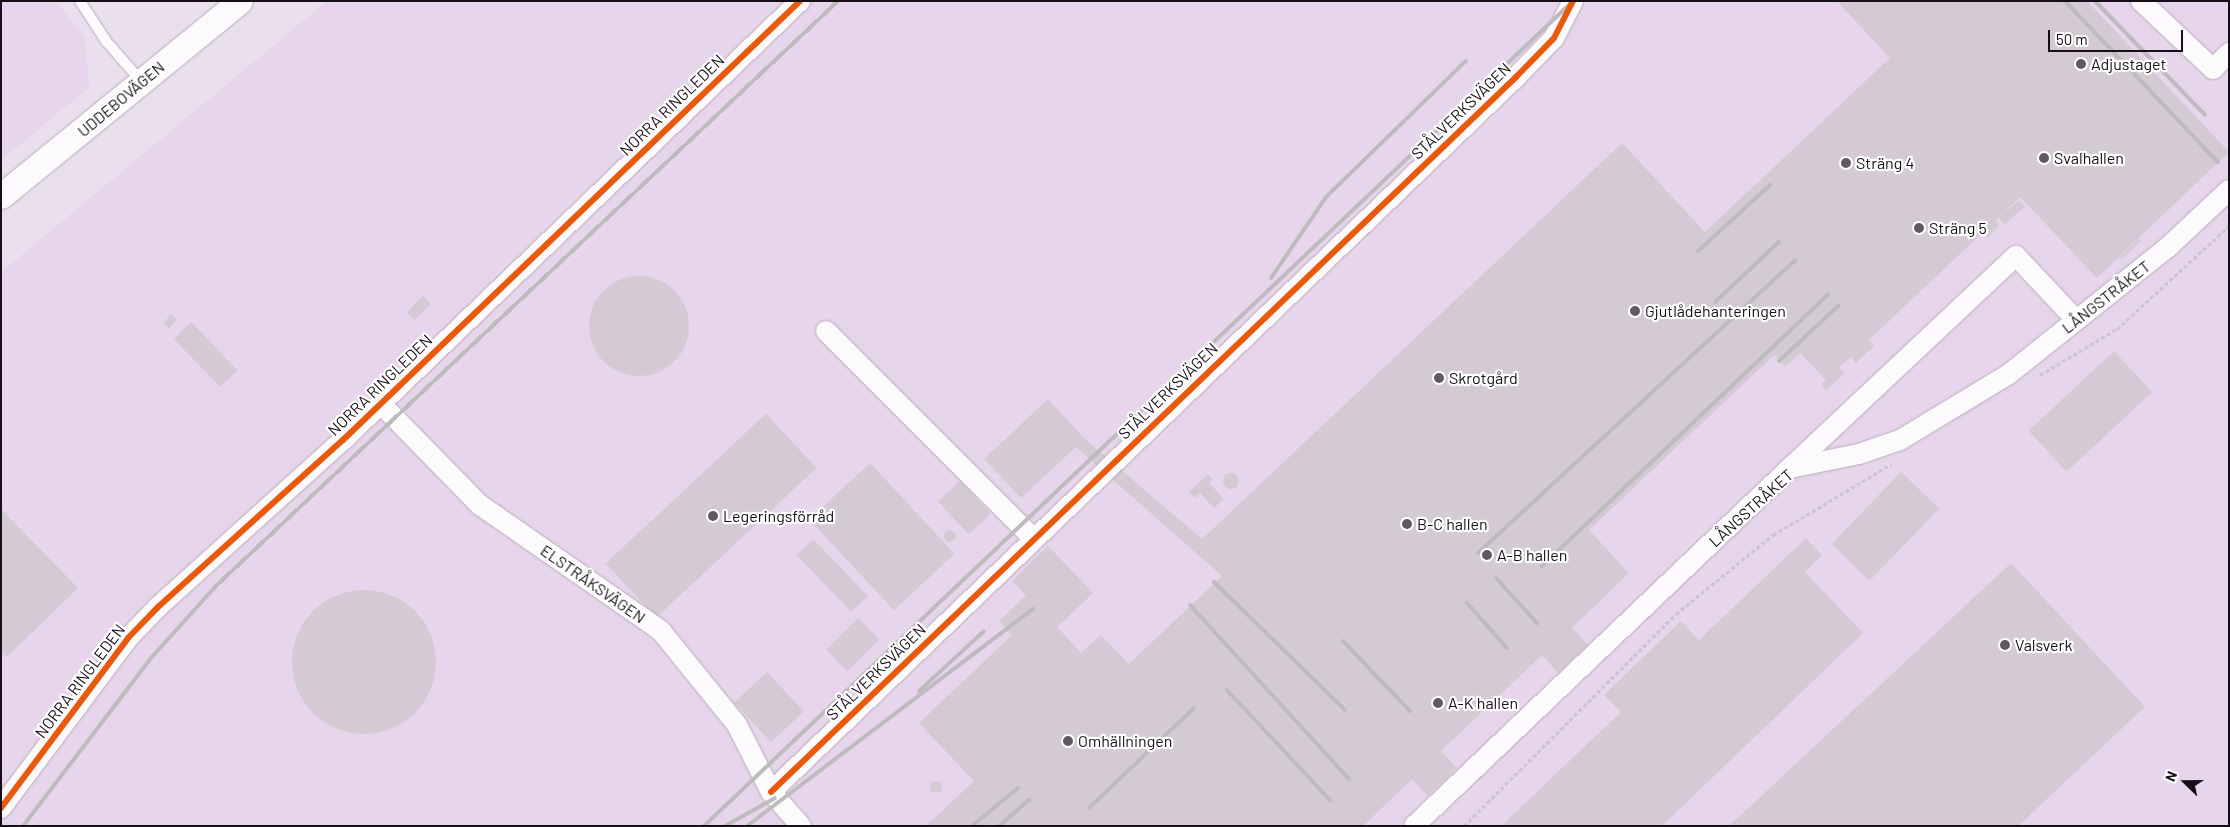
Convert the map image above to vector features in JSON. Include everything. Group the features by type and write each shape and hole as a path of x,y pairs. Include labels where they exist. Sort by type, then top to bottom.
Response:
{"street":[{"name":"UDDEBOVÄGEN","path":"1,196 240,1"},
{"name":"NORRA RINGLEDEN","path":"1,808 128,638 381,404 800,1"},
{"name":"STÅLVERKSVÄGEN","path":"771,792 1516,77 1554,38 1573,1"},
{"path":"2141,1 2213,69 2229,53"},
{"name":"LÅNGSTRÅKET","path":"1414,826 1790,468 1859,454 1900,440 2009,374 2167,248 2229,190"},
{"path":"1790,468 2016,256 2076,320"},
{"path":"826,331 1034,539"},
{"name":"ELSTRÅKSVÄGEN","path":"381,404 480,504 661,631 737,725 771,792 801,826"}],"lane":[{"path":"83,3 106,41 140,81"}],"path":[{"path":"2032,380 2117,329 2229,226"},
{"path":"1464,826 1676,614 1773,535 1895,462"}],"shaded area":[{"path":"1,1 56,1 84,37 90,87 1,160"},
{"path":"327,1 2229,1 2229,826 1,826 1,272"}],"building":[{"path":"1837,1 2087,1 2229,152 2097,278 2020,197 1996,220 1999,226 1988,237 1982,233 1869,340 1874,346 1856,363 1851,357 1839,367 1845,373 1826,391 1821,384 1826,380 1800,353 1785,367 1774,355 1589,530 1629,573 1572,628 1588,645 1558,673 1542,655 1441,751 1457,768 1428,796 1412,779 1363,826 926,826 974,781 919,723 1012,635 999,621 1026,595 1012,581 1048,546 1093,593 1057,627 1081,653 1101,635 1129,664 1222,576 1076,447 1021,498 984,459 1048,399 1085,439 1202,539 1622,143 1705,232 1890,58"},
{"path":"2019,200 2025,207 2005,225 1999,218"},
{"path":"2139,239 2141,241 2121,259 2119,258"},
{"path":"639,276 658,280 675,290 685,307 689,326 685,345 675,362 658,372 639,376 620,372 603,362 593,345 589,326 593,307 603,290 620,280"},
{"path":"423,296 431,304 415,320 407,312"},
{"path":"171,314 177,319 169,328 163,323"},
{"path":"191,322 238,370 220,387 174,339"},
{"path":"2114,351 2152,392 2067,472 2028,431"},
{"name":"Legeringsförråd","path":"766,414 816,468 656,617 606,563"},
{"path":"870,463 955,554 894,610 809,520"},
{"path":"1901,472 1939,509 1870,581 1832,544"},
{"path":"1228,473 1234,473 1239,478 1237,487 1228,489 1223,484 1223,478"},
{"path":"1208,474 1213,479 1209,483 1224,499 1214,508 1200,493 1195,498 1189,492"},
{"path":"960,481 991,514 969,534 938,501"},
{"path":"1,509 78,588 7,657 1,650"},
{"path":"948,530 952,530 956,536 952,542 948,542 944,538 944,534"},
{"path":"1806,538 1822,555 1805,572 1863,633 1662,826 1501,826 1621,712 1604,695 1681,621 1699,640"},
{"path":"813,539 868,596 851,612 796,555"},
{"name":"Valsverk","path":"2011,563 2145,707 2018,826 1729,826"},
{"path":"364,590 392,595 415,611 431,634 436,662 431,690 415,713 392,729 364,734 336,729 313,713 297,690 292,662 297,634 313,611 336,595"},
{"path":"858,618 879,639 847,671 826,650"},
{"path":"767,672 804,711 771,742 734,703"},
{"path":"934,781 938,781 942,787 938,793 934,793 930,789 930,785"}],"railway":[{"path":"23,826 150,659 216,586 838,1"},
{"path":"704,826 1573,1"},
{"path":"2065,1 2218,162"},
{"path":"2095,1 2205,115"},
{"path":"1271,278 1326,197 1466,61"},
{"path":"1698,251 1770,185"},
{"path":"1715,302 1779,242"},
{"path":"1478,553 1795,260"},
{"path":"1542,566 1828,295"},
{"path":"1779,361 1838,306"},
{"path":"1496,578 1537,623"},
{"path":"1214,582 1345,710"},
{"path":"1467,603 1507,648"},
{"path":"1190,605 1349,779"},
{"path":"747,826 1033,609"},
{"path":"919,691 984,631"},
{"path":"1343,641 1410,711"},
{"path":"1227,690 1330,800"},
{"path":"1089,808 1193,709"},
{"path":"972,826 1018,788"},
{"path":"725,826 775,798"},
{"path":"999,826 1029,800"}],"cycle path":[{"path":"1,808 128,638 158,607 343,440 800,1"},
{"path":"771,792 1516,77 1554,38 1573,1"}],"place":[{"name":"Adjustaget","path":"2081,64"},
{"name":"Svalhallen","path":"2044,158"},
{"name":"Sträng 4","path":"1846,163"},
{"name":"Sträng 5","path":"1919,228"},
{"name":"Gjutlådehanteringen","path":"1635,311"},
{"name":"Skrotgård","path":"1439,378"},
{"name":"Legeringsförråd","path":"713,516"},
{"name":"B-C hallen","path":"1407,524"},
{"name":"A-B hallen","path":"1487,555"},
{"name":"Valsverk","path":"2005,645"},
{"name":"A-K hallen","path":"1438,703"},
{"name":"Omhällningen","path":"1068,741"}]}
